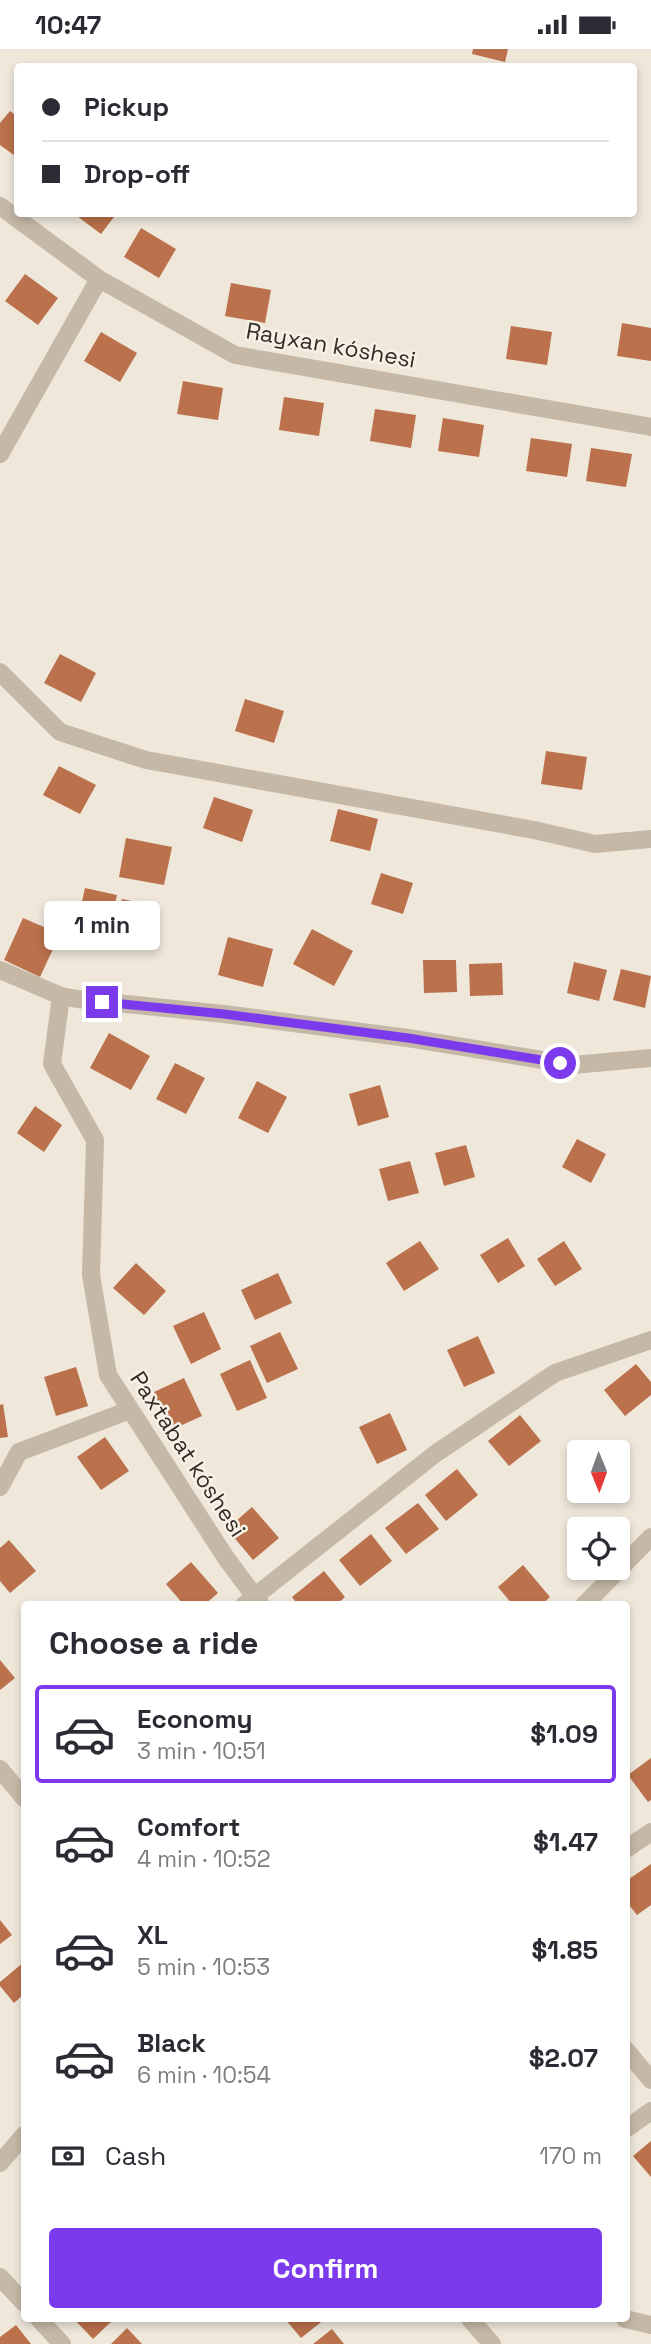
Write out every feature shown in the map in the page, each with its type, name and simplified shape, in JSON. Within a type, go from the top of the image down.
[{"type":"street","name":"Rayxan kóshesi","points":[[15,217],[99,279],[235,355],[651,427]]},
{"type":"street","points":[[0,454],[99,279]]},
{"type":"street","points":[[0,672],[60,732],[146,760],[534,830],[595,844],[651,839]]},
{"type":"street","points":[[0,970],[61,996],[408,1038],[573,1065],[651,1058]]},
{"type":"street","name":"Paxtabat kóshesi","points":[[61,996],[52,1064],[95,1140],[91,1275],[108,1375],[252,1601]]},
{"type":"street","points":[[254,1601],[435,1454],[555,1373],[651,1341]]},
{"type":"street","points":[[0,1487],[19,1453],[130,1410]]},
{"type":"street","points":[[588,1601],[651,1537]]},
{"type":"street","points":[[0,1769],[21,1786]]},
{"type":"street","points":[[630,1846],[651,1832]]},
{"type":"street","points":[[630,2055],[651,2080]]},
{"type":"street","points":[[630,2126],[651,2111]]},
{"type":"street","points":[[0,2162],[21,2138]]},
{"type":"street","points":[[0,2277],[21,2300]]},
{"type":"street","points":[[630,2320],[651,2325]]},
{"type":"street","points":[[41,2322],[62,2344]]},
{"type":"street","points":[[473,2322],[492,2344]]},
{"type":"building","points":[[473,49],[508,49],[505,62],[472,54]]},
{"type":"building","points":[[10,111],[14,114],[14,155],[0,145],[0,123]]},
{"type":"building","points":[[78,217],[114,217],[101,234]]},
{"type":"building","points":[[141,228],[176,249],[159,278],[124,257]]},
{"type":"building","points":[[25,274],[58,298],[38,325],[5,301]]},
{"type":"building","points":[[231,283],[271,290],[265,323],[225,316]]},
{"type":"building","points":[[622,323],[651,328],[651,361],[617,356]]},
{"type":"building","points":[[511,326],[552,332],[547,365],[506,359]]},
{"type":"building","points":[[101,332],[137,353],[120,382],[84,361]]},
{"type":"building","points":[[183,381],[223,388],[218,420],[177,414]]},
{"type":"building","points":[[284,397],[324,403],[319,436],[279,430]]},
{"type":"building","points":[[375,409],[416,415],[411,448],[370,441]]},
{"type":"building","points":[[443,418],[484,425],[479,457],[438,451]]},
{"type":"building","points":[[531,438],[572,444],[567,477],[526,471]]},
{"type":"building","points":[[591,448],[632,454],[626,487],[586,481]]},
{"type":"building","points":[[60,654],[96,673],[81,702],[44,683]]},
{"type":"building","points":[[245,699],[284,711],[274,743],[235,731]]},
{"type":"building","points":[[546,751],[587,757],[582,790],[541,784]]},
{"type":"building","points":[[59,766],[96,785],[80,814],[43,795]]},
{"type":"building","points":[[214,797],[253,810],[242,842],[203,828]]},
{"type":"building","points":[[338,809],[378,819],[370,851],[330,841]]},
{"type":"building","points":[[126,838],[172,847],[164,885],[119,877]]},
{"type":"building","points":[[381,873],[413,883],[403,914],[371,904]]},
{"type":"building","points":[[85,888],[117,895],[110,926],[78,919]]},
{"type":"building","points":[[122,899],[155,906],[148,937],[115,930]]},
{"type":"building","points":[[23,918],[60,934],[40,977],[4,960]]},
{"type":"building","points":[[312,929],[353,951],[334,986],[293,964]]},
{"type":"building","points":[[228,937],[273,949],[263,987],[218,975]]},
{"type":"building","points":[[423,960],[456,960],[457,992],[424,993]]},
{"type":"building","points":[[574,962],[607,970],[599,1001],[567,993]]},
{"type":"building","points":[[502,963],[503,995],[470,996],[469,964]]},
{"type":"building","points":[[621,969],[651,976],[645,1008],[613,1000]]},
{"type":"building","points":[[109,1033],[150,1056],[131,1090],[90,1068]]},
{"type":"building","points":[[175,1063],[205,1078],[186,1114],[156,1099]]},
{"type":"building","points":[[257,1081],[287,1097],[268,1133],[238,1118]]},
{"type":"building","points":[[380,1085],[389,1117],[358,1126],[349,1094]]},
{"type":"building","points":[[35,1106],[62,1125],[44,1152],[17,1133]]},
{"type":"building","points":[[577,1139],[606,1154],[591,1183],[562,1167]]},
{"type":"building","points":[[466,1145],[475,1177],[444,1186],[435,1153]]},
{"type":"building","points":[[410,1161],[419,1193],[388,1201],[379,1169]]},
{"type":"building","points":[[508,1238],[525,1266],[498,1283],[480,1255]]},
{"type":"building","points":[[420,1241],[439,1269],[404,1291],[386,1263]]},
{"type":"building","points":[[564,1241],[582,1269],[555,1286],[537,1259]]},
{"type":"building","points":[[136,1263],[166,1291],[144,1315],[113,1288]]},
{"type":"building","points":[[278,1273],[292,1303],[255,1320],[241,1290]]},
{"type":"building","points":[[204,1312],[221,1349],[191,1364],[173,1326]]},
{"type":"building","points":[[280,1332],[298,1369],[267,1383],[250,1346]]},
{"type":"building","points":[[478,1336],[495,1373],[464,1387],[447,1350]]},
{"type":"building","points":[[250,1360],[267,1398],[237,1411],[220,1374]]},
{"type":"building","points":[[636,1364],[651,1382],[651,1395],[625,1416],[604,1390]]},
{"type":"building","points":[[76,1367],[88,1406],[56,1416],[44,1377]]},
{"type":"building","points":[[184,1378],[202,1416],[171,1430],[154,1392]]},
{"type":"building","points":[[3,1404],[8,1437],[0,1438],[0,1405]]},
{"type":"building","points":[[390,1413],[407,1450],[377,1464],[359,1427]]},
{"type":"building","points":[[520,1415],[541,1441],[509,1466],[488,1441]]},
{"type":"building","points":[[105,1437],[129,1471],[101,1490],[77,1457]]},
{"type":"building","points":[[457,1469],[478,1495],[446,1521],[425,1495]]},
{"type":"building","points":[[418,1503],[439,1529],[406,1554],[385,1528]]},
{"type":"building","points":[[252,1507],[279,1538],[253,1560],[227,1529]]},
{"type":"building","points":[[371,1534],[392,1561],[360,1586],[339,1560]]},
{"type":"building","points":[[9,1540],[36,1571],[10,1593],[0,1581],[0,1548]]},
{"type":"building","points":[[191,1562],[218,1593],[209,1601],[181,1601],[166,1584]]},
{"type":"building","points":[[523,1565],[550,1597],[546,1601],[510,1601],[498,1587]]},
{"type":"building","points":[[324,1571],[345,1597],[340,1601],[295,1601],[292,1597]]},
{"type":"building","points":[[0,1660],[15,1678],[0,1690]]},
{"type":"building","points":[[651,1758],[651,1800],[648,1802],[630,1778],[630,1774]]},
{"type":"building","points":[[651,1864],[651,1905],[637,1915],[630,1906],[630,1878]]},
{"type":"building","points":[[0,1920],[12,1935],[0,1944]]},
{"type":"building","points":[[21,1964],[21,1997],[14,2003],[0,1986],[0,1982]]},
{"type":"building","points":[[651,2141],[651,2177],[633,2156]]},
{"type":"building","points":[[77,2322],[111,2322],[93,2339]]},
{"type":"building","points":[[288,2322],[321,2322],[301,2338]]},
{"type":"building","points":[[16,2325],[31,2344],[0,2344],[0,2337]]},
{"type":"building","points":[[127,2328],[142,2344],[111,2344]]},
{"type":"building","points":[[332,2329],[344,2344],[313,2344]]},
{"type":"route","points":[[102,1002],[224,1014],[408,1038],[560,1063]]}]
